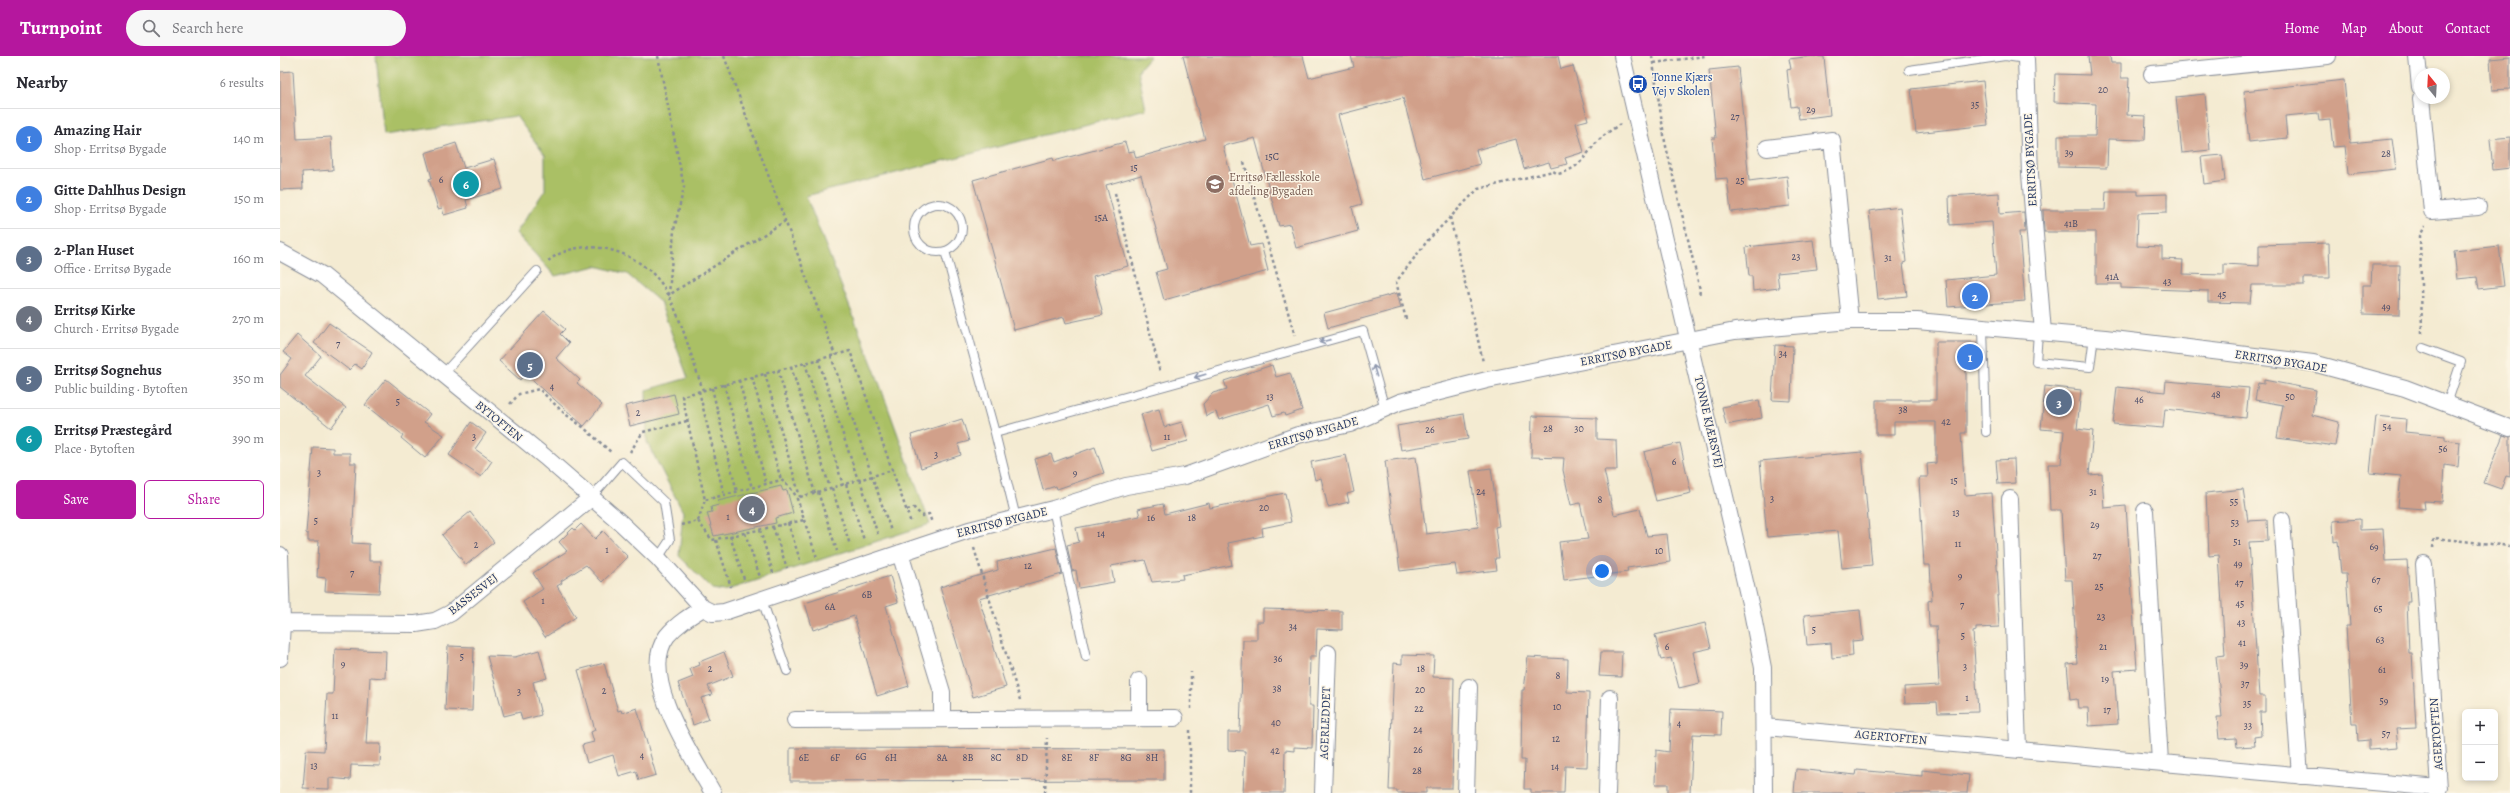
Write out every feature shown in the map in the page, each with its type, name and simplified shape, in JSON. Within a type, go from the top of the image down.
[{"type":"street","name":"TONNE KJÆRSVEJ","points":[[1622,56],[1690,340],[1752,612],[1763,668],[1765,727],[1764,793]]},
{"type":"street","points":[[2152,74],[2295,58],[2328,56]]},
{"type":"street","points":[[2417,56],[2418,68]]},
{"type":"street","name":"ERRITSØ BYGADE","points":[[2026,59],[2030,174],[2040,332]]},
{"type":"street","points":[[2422,104],[2432,211],[2478,207]]},
{"type":"street","points":[[1767,148],[1832,140],[1850,321]]},
{"type":"street","name":"BYTOFTEN","points":[[280,252],[322,275],[442,376],[545,457],[658,558],[703,608]]},
{"type":"street","name":"ERRITSØ BYGADE","points":[[703,608],[713,613],[724,612],[938,539],[1053,509],[1126,486],[1185,476],[1298,435],[1350,424],[1400,402],[1487,380],[1735,331],[1850,321],[1917,321],[2094,336],[2313,363],[2405,388],[2510,428]]},
{"type":"street","name":"BASSESVEJ","points":[[282,623],[416,624],[435,621],[451,613],[591,498]]},
{"type":"street","points":[[2010,499],[2018,749]]},
{"type":"street","points":[[2145,511],[2160,762]]},
{"type":"street","points":[[2282,520],[2300,776]]},
{"type":"street","points":[[900,552],[942,692],[942,719]]},
{"type":"street","points":[[280,555],[282,623],[280,658]]},
{"type":"street","name":"AGERTOFTEN","points":[[1765,727],[2440,788],[2424,564]]},
{"type":"street","points":[[703,608],[683,620],[667,637],[661,650],[660,674],[665,705],[713,793]]},
{"type":"street","name":"AGERLEDDET","points":[[1323,793],[1328,653]]},
{"type":"street","points":[[1139,681],[1139,718]]},
{"type":"street","points":[[1466,793],[1469,687]]},
{"type":"street","points":[[1607,793],[1610,698]]},
{"type":"street","points":[[795,720],[1175,718]]},
{"type":"lane","points":[[1909,70],[2005,56],[2026,59]]},
{"type":"lane","points":[[938,204],[951,207],[958,215],[962,225],[961,236],[955,245],[945,251],[932,251],[920,244],[914,232],[916,218],[925,208],[938,204]]},
{"type":"lane","points":[[945,251],[995,433],[1016,518]]},
{"type":"lane","points":[[442,376],[537,271]]},
{"type":"lane","points":[[1983,327],[1986,432]]},
{"type":"lane","points":[[995,433],[1363,331],[1386,409]]},
{"type":"lane","points":[[2040,332],[2036,362],[2090,367],[2094,336]]},
{"type":"lane","points":[[2423,348],[2462,362],[2447,404]]},
{"type":"lane","points":[[591,498],[622,462],[664,502],[670,540],[658,558]]},
{"type":"lane","points":[[1053,509],[1086,657]]},
{"type":"lane","points":[[762,600],[787,671]]},
{"type":"path","points":[[658,56],[673,126],[675,151],[684,187],[674,230],[669,295]]},
{"type":"path","points":[[724,56],[833,355],[891,531]]},
{"type":"path","points":[[1652,56],[1665,142],[1700,290],[1697,304]]},
{"type":"path","points":[[1654,63],[1705,56]]},
{"type":"path","points":[[1406,319],[1396,282],[1428,240],[1478,189],[1553,171],[1558,174],[1567,172],[1582,163],[1600,139],[1610,131],[1622,123],[1637,118]]},
{"type":"path","points":[[1244,162],[1299,348]]},
{"type":"path","points":[[1115,193],[1133,257],[1144,314],[1164,386]]},
{"type":"path","points":[[2423,348],[2420,236],[2432,211]]},
{"type":"path","points":[[1450,216],[1487,380]]},
{"type":"path","points":[[669,295],[785,221]]},
{"type":"path","points":[[537,271],[559,253],[596,246],[624,254],[648,269],[669,295],[703,390]]},
{"type":"path","points":[[698,521],[705,500],[682,396],[850,351],[911,523]]},
{"type":"path","points":[[818,359],[878,535]]},
{"type":"path","points":[[805,363],[864,540]]},
{"type":"path","points":[[791,366],[850,545]]},
{"type":"path","points":[[778,370],[815,493]]},
{"type":"path","points":[[765,374],[804,520],[816,558]]},
{"type":"path","points":[[752,377],[781,480]]},
{"type":"path","points":[[739,380],[766,484]]},
{"type":"path","points":[[724,384],[752,488]]},
{"type":"path","points":[[712,388],[737,492]]},
{"type":"path","points":[[519,394],[539,389],[565,414],[583,427],[622,462],[644,432],[687,421]]},
{"type":"path","points":[[699,391],[724,495]]},
{"type":"path","points":[[799,498],[893,470]]},
{"type":"path","points":[[705,500],[781,480],[790,485],[799,498]]},
{"type":"path","points":[[818,492],[837,551]]},
{"type":"path","points":[[907,510],[914,508],[922,516],[930,514],[938,539]]},
{"type":"path","points":[[698,521],[712,540],[716,540],[804,520]]},
{"type":"path","points":[[681,525],[698,521]]},
{"type":"path","points":[[788,523],[801,563]]},
{"type":"path","points":[[773,527],[787,568]]},
{"type":"path","points":[[760,530],[773,573]]},
{"type":"path","points":[[969,530],[1020,697],[1021,718]]},
{"type":"path","points":[[745,533],[760,577]]},
{"type":"path","points":[[730,536],[745,582]]},
{"type":"path","points":[[2424,564],[2432,559],[2434,538],[2510,546]]},
{"type":"path","points":[[716,540],[731,587]]},
{"type":"path","points":[[1191,672],[1191,712]]},
{"type":"path","points":[[1045,793],[1048,718]]},
{"type":"path","points":[[1190,728],[1190,793]]},
{"type":"green space","points":[[376,56],[1150,56],[1138,71],[1146,109],[806,196],[876,374],[930,524],[724,591],[712,589],[679,556],[683,512],[647,442],[646,390],[688,378],[660,302],[627,274],[596,266],[555,276],[516,233],[545,190],[545,155],[516,116],[384,135]]},
{"type":"building","name":"Erritsø Fællesskole afdeling Bygaden","points":[[1183,56],[1303,56],[1309,78],[1354,67],[1351,56],[1558,56],[1561,69],[1573,66],[1588,120],[1576,123],[1584,152],[1565,158],[1567,164],[1551,168],[1549,162],[1524,169],[1516,139],[1476,150],[1480,164],[1425,179],[1403,98],[1338,115],[1362,204],[1352,207],[1358,231],[1296,248],[1290,224],[1279,226],[1255,138],[1223,146],[1250,246],[1261,244],[1268,271],[1164,300],[1156,272],[1167,269],[1141,175],[1106,185],[1128,266],[1093,276],[1103,315],[1066,323],[1064,317],[1014,330],[973,180],[1053,158],[1054,161],[1125,142],[1128,152],[1134,151],[1136,158],[1205,139]]},
{"type":"building","points":[[1812,56],[1824,57],[1830,115],[1799,119],[1797,106],[1791,107],[1787,70],[1791,69],[1789,59]]},
{"type":"building","points":[[2088,56],[2110,56],[2111,63],[2121,63],[2121,78],[2129,78],[2127,115],[2146,116],[2145,140],[2108,139],[2107,168],[2058,167],[2058,136],[2095,136],[2096,104],[2054,102],[2055,74],[2090,75]]},
{"type":"building","points":[[2510,57],[2510,89],[2492,90],[2490,59]]},
{"type":"building","points":[[1738,67],[1749,181],[1787,176],[1790,206],[1731,212],[1727,178],[1716,179],[1712,138],[1716,138],[1709,70]]},
{"type":"building","points":[[293,71],[297,139],[331,137],[333,170],[302,172],[303,189],[280,190],[280,72]]},
{"type":"building","points":[[2344,80],[2350,143],[2392,139],[2396,169],[2348,174],[2345,146],[2333,147],[2330,120],[2319,121],[2318,113],[2285,116],[2287,138],[2249,142],[2244,91]]},
{"type":"building","points":[[1983,81],[1988,125],[1916,133],[1911,89]]},
{"type":"building","points":[[2205,94],[2210,150],[2182,153],[2176,97]]},
{"type":"building","points":[[2510,137],[2510,168],[2493,170],[2490,139]]},
{"type":"building","points":[[456,143],[464,168],[494,159],[503,189],[466,200],[468,208],[444,215],[442,208],[438,209],[429,179],[432,178],[425,153]]},
{"type":"building","points":[[2222,155],[2225,181],[2204,184],[2201,157]]},
{"type":"building","points":[[2106,191],[2138,191],[2138,195],[2167,194],[2167,212],[2138,213],[2137,246],[2162,247],[2162,259],[2183,260],[2182,274],[2224,275],[2224,264],[2259,266],[2259,245],[2329,243],[2330,278],[2304,278],[2304,285],[2252,285],[2250,303],[2208,302],[2208,291],[2121,288],[2121,284],[2096,284],[2096,232],[2044,232],[2043,210],[2105,210]]},
{"type":"building","points":[[1999,193],[2000,214],[2024,212],[2025,232],[2019,232],[2025,301],[1948,307],[1946,280],[1996,275],[1992,222],[1950,225],[1949,196]]},
{"type":"building","points":[[1900,207],[1906,262],[1903,263],[1907,296],[1878,299],[1869,211]]},
{"type":"building","points":[[1813,240],[1817,269],[1777,273],[1779,288],[1753,291],[1752,276],[1749,276],[1746,247]]},
{"type":"building","points":[[2499,246],[2504,286],[2479,289],[2477,277],[2457,279],[2454,251]]},
{"type":"building","points":[[2372,265],[2400,265],[2399,315],[2363,314],[2363,285],[2371,285]]},
{"type":"building","points":[[1397,293],[1401,308],[1328,328],[1324,313]]},
{"type":"building","points":[[544,311],[565,329],[560,334],[569,343],[556,358],[580,380],[577,383],[602,405],[584,426],[525,373],[520,380],[499,361]]},
{"type":"building","points":[[329,323],[372,352],[362,369],[355,364],[349,370],[314,343]]},
{"type":"building","points":[[297,335],[321,356],[305,376],[346,408],[331,428],[280,387],[280,375],[292,359],[283,352]]},
{"type":"building","points":[[1936,342],[1977,342],[1977,370],[1966,370],[1966,433],[1961,433],[1965,495],[1992,493],[1999,596],[1997,596],[1999,627],[1976,628],[1976,631],[1973,632],[1978,712],[1938,713],[1937,702],[1905,703],[1904,687],[1939,685],[1936,626],[1929,626],[1928,601],[1932,600],[1930,565],[1924,565],[1919,481],[1920,477],[1928,477],[1927,464],[1936,463],[1936,422],[1894,422],[1894,435],[1876,435],[1876,400],[1936,400]]},
{"type":"building","points":[[1775,345],[1793,346],[1791,401],[1772,400]]},
{"type":"building","points":[[1272,365],[1276,377],[1290,373],[1302,410],[1285,416],[1284,413],[1273,416],[1269,404],[1219,420],[1216,412],[1206,416],[1203,404],[1213,393],[1227,389],[1224,381]]},
{"type":"building","points":[[386,379],[430,414],[424,422],[444,435],[425,458],[401,438],[403,435],[365,405]]},
{"type":"building","points":[[2264,380],[2316,390],[2312,415],[2339,422],[2335,446],[2277,438],[2283,405],[2255,400],[2258,383],[2264,384]]},
{"type":"building","points":[[2166,381],[2249,388],[2246,418],[2165,409],[2163,428],[2113,424],[2117,387],[2165,392]]},
{"type":"building","points":[[2045,386],[2081,390],[2077,429],[2093,431],[2089,475],[2102,474],[2104,508],[2126,506],[2137,669],[2114,671],[2118,724],[2089,726],[2088,708],[2078,708],[2077,699],[2070,700],[2067,664],[2077,663],[2072,580],[2065,580],[2061,510],[2050,510],[2048,464],[2061,464],[2064,431],[2041,429]]},
{"type":"building","points":[[674,394],[679,414],[630,426],[625,406]]},
{"type":"building","points":[[1759,400],[1762,418],[1726,425],[1722,407]]},
{"type":"building","points":[[1159,409],[1164,427],[1182,422],[1188,441],[1152,451],[1141,414]]},
{"type":"building","points":[[1464,414],[1468,439],[1401,450],[1397,426]]},
{"type":"building","points":[[1532,416],[1597,418],[1597,439],[1616,440],[1617,470],[1604,470],[1614,515],[1640,509],[1647,536],[1667,534],[1670,562],[1627,568],[1628,572],[1564,580],[1559,542],[1588,539],[1580,503],[1571,505],[1563,470],[1564,458],[1531,457]]},
{"type":"building","points":[[2376,416],[2406,419],[2405,432],[2445,436],[2445,440],[2460,442],[2458,467],[2444,465],[2442,502],[2424,501],[2425,509],[2398,507],[2401,476],[2370,473]]},
{"type":"building","points":[[962,419],[969,441],[958,444],[961,455],[921,468],[911,435]]},
{"type":"building","points":[[471,422],[486,433],[475,449],[492,461],[481,477],[449,455]]},
{"type":"building","points":[[2503,435],[2510,437],[2510,477],[2506,476],[2501,489],[2484,483]]},
{"type":"building","points":[[1680,443],[1691,493],[1656,501],[1644,452]]},
{"type":"building","points":[[313,447],[333,448],[333,453],[350,453],[350,463],[356,463],[352,543],[369,544],[369,561],[381,561],[379,593],[325,591],[326,578],[317,577],[319,541],[308,541],[308,534],[306,533]]},
{"type":"building","points":[[1095,447],[1104,473],[1057,489],[1056,486],[1043,490],[1035,459],[1051,454],[1054,462]]},
{"type":"building","points":[[1862,452],[1872,565],[1842,568],[1838,531],[1767,537],[1760,461]]},
{"type":"building","points":[[1346,455],[1354,492],[1347,494],[1349,502],[1328,507],[1321,478],[1315,480],[1311,462]]},
{"type":"building","points":[[1416,457],[1426,534],[1478,527],[1470,471],[1491,468],[1499,526],[1495,527],[1499,558],[1495,558],[1497,570],[1457,575],[1455,564],[1400,571],[1385,461]]},
{"type":"building","points":[[2014,459],[2015,483],[1998,484],[1996,460]]},
{"type":"building","points":[[781,486],[783,491],[787,490],[793,513],[775,518],[776,523],[714,536],[707,513],[712,512],[711,507],[719,505],[718,501]]},
{"type":"building","points":[[2243,489],[2248,521],[2267,520],[2268,541],[2249,542],[2259,696],[2265,696],[2265,712],[2260,712],[2261,736],[2254,737],[2255,746],[2237,747],[2236,738],[2219,739],[2217,717],[2222,717],[2216,656],[2225,655],[2219,555],[2209,556],[2206,493]]},
{"type":"building","points":[[1285,493],[1291,522],[1262,528],[1263,536],[1228,543],[1232,565],[1182,575],[1183,579],[1152,582],[1145,560],[1111,566],[1114,582],[1079,588],[1076,570],[1072,571],[1067,545],[1079,542],[1076,528],[1140,516],[1138,509],[1163,504],[1165,514],[1209,503],[1210,508]]},
{"type":"building","points":[[470,512],[494,542],[466,565],[442,535]]},
{"type":"building","points":[[2360,519],[2360,530],[2383,529],[2385,561],[2407,560],[2410,602],[2407,602],[2409,653],[2412,653],[2416,728],[2396,729],[2398,748],[2369,750],[2369,740],[2358,741],[2357,724],[2352,724],[2346,626],[2350,626],[2346,574],[2341,574],[2338,541],[2334,542],[2333,521]]},
{"type":"building","points":[[581,524],[595,539],[603,531],[628,557],[602,582],[586,565],[561,581],[562,583],[557,586],[576,617],[545,637],[523,602],[543,589],[533,573],[567,551],[559,542],[573,528],[575,530]]},
{"type":"building","points":[[1056,548],[1062,574],[979,598],[1006,687],[973,697],[940,587],[998,570],[997,562]]},
{"type":"building","points":[[890,576],[898,602],[886,606],[909,686],[877,696],[854,616],[813,630],[805,603]]},
{"type":"building","points":[[1263,609],[1342,611],[1342,630],[1317,629],[1316,656],[1310,656],[1309,706],[1313,706],[1312,748],[1294,747],[1294,751],[1285,750],[1284,793],[1243,793],[1245,751],[1228,750],[1228,732],[1240,732],[1243,640],[1257,640],[1257,622],[1263,622]]},
{"type":"building","points":[[1860,610],[1863,640],[1852,641],[1853,656],[1832,658],[1831,643],[1807,645],[1804,615]]},
{"type":"building","points":[[1705,623],[1711,648],[1693,652],[1700,683],[1679,688],[1671,658],[1661,660],[1655,635]]},
{"type":"building","points":[[448,646],[474,647],[472,711],[445,710]]},
{"type":"building","points":[[335,649],[386,651],[385,678],[370,677],[366,744],[381,744],[380,766],[351,765],[350,780],[329,778],[329,789],[303,788],[306,750],[324,751],[327,694],[333,694]]},
{"type":"building","points":[[539,650],[547,678],[533,682],[541,715],[522,720],[520,712],[504,716],[487,656],[515,657]]},
{"type":"building","points":[[724,652],[733,676],[708,686],[712,695],[701,698],[709,719],[693,725],[678,683],[693,677],[690,669],[700,665],[699,662]]},
{"type":"building","points":[[1601,652],[1622,652],[1621,677],[1599,676]]},
{"type":"building","points":[[1402,655],[1434,656],[1433,677],[1454,678],[1452,788],[1426,788],[1426,793],[1397,793],[1397,790],[1389,790],[1394,663],[1402,664]]},
{"type":"building","points":[[1528,657],[1568,659],[1567,692],[1589,693],[1587,767],[1565,766],[1564,793],[1531,793],[1531,789],[1524,789],[1525,760],[1521,760],[1522,690],[1524,690]]},
{"type":"building","points":[[604,663],[618,711],[621,710],[622,713],[637,708],[656,775],[639,780],[636,771],[619,776],[613,755],[587,763],[582,745],[594,742],[591,732],[595,730],[578,670]]},
{"type":"building","points":[[1671,709],[1722,711],[1721,735],[1693,734],[1690,793],[1668,793],[1668,784],[1655,784],[1656,750],[1669,752]]},
{"type":"building","points":[[790,748],[1164,749],[1164,780],[790,781]]},
{"type":"building","points":[[1796,769],[1856,775],[1857,770],[1922,776],[1922,770],[1969,775],[1967,793],[1794,793]]},
{"type":"place","name":"Tonne Kjærs Vej v Skolen","points":[[1638,84]]},
{"type":"place","name":"Erritsø Præstegård","points":[[466,184]]},
{"type":"place","name":"Erritsø Fællesskole afdeling Bygaden","points":[[1215,184]]},
{"type":"place","name":"Gitte Dahlhus Design","points":[[1975,296]]},
{"type":"place","name":"Amazing Hair","points":[[1970,357]]},
{"type":"place","name":"Erritsø Sognehus","points":[[530,365]]},
{"type":"place","name":"2-Plan Huset","points":[[2059,402]]},
{"type":"place","name":"Erritsø Kirke","points":[[752,509]]}]
